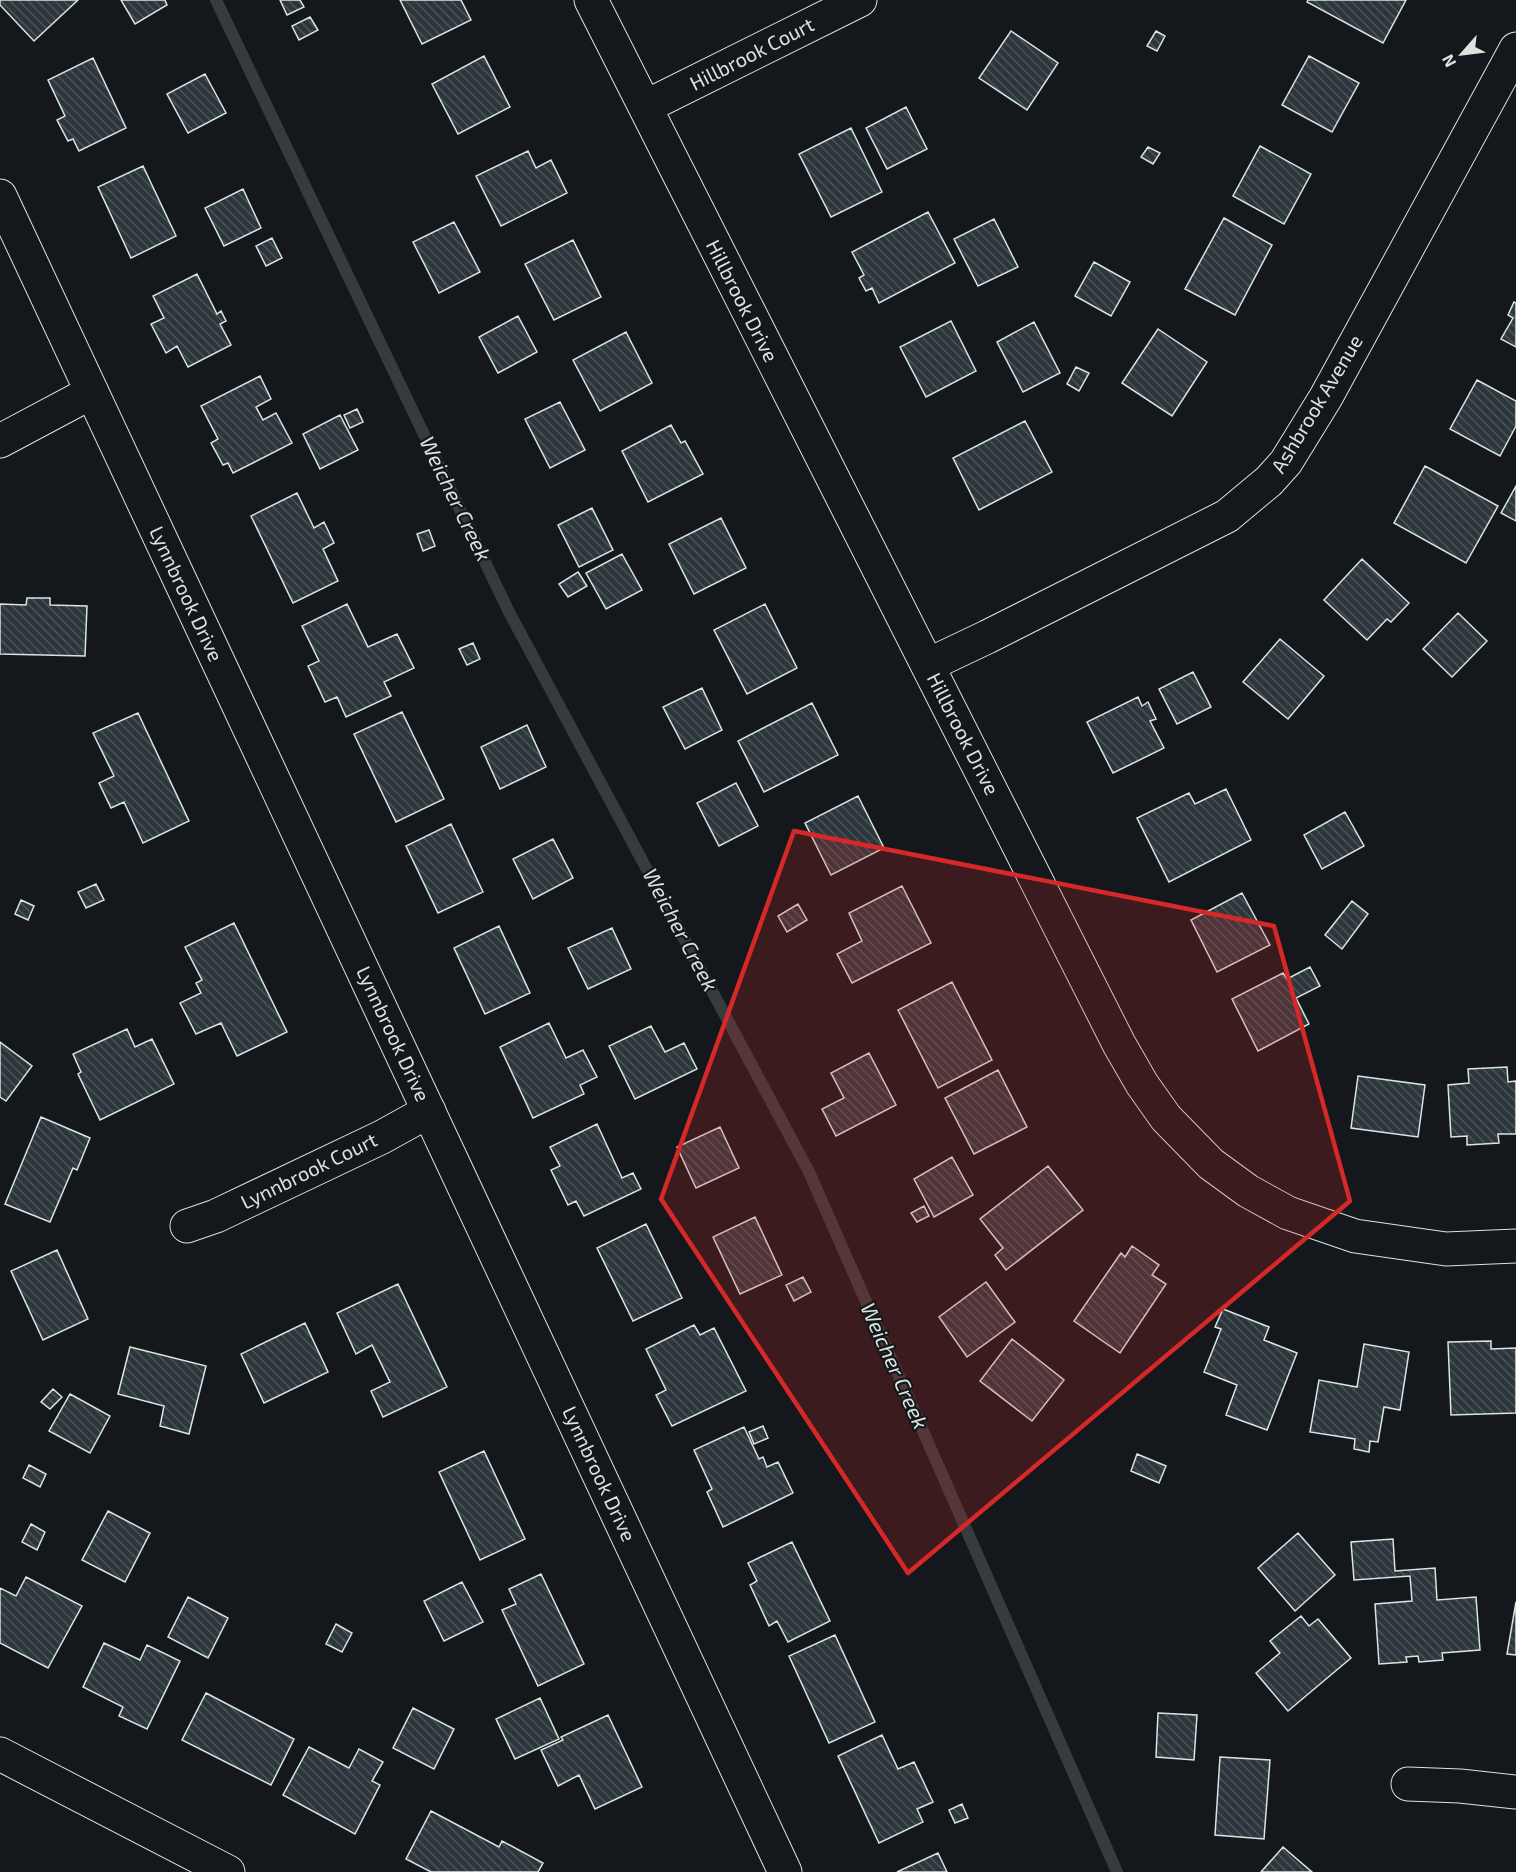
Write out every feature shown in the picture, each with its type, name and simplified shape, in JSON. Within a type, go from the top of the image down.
[{"type":"street","name":"Hillbrook Drive","points":[[591,0],[1125,1054],[1142,1084],[1166,1118],[1211,1164],[1248,1191],[1288,1213],[1355,1236],[1446,1249],[1516,1246]]},
{"type":"street","name":"Hillbrook Court","points":[[645,107],[860,0]]},
{"type":"street","name":"Ashbrook Avenue","points":[[928,664],[987,637],[1227,516],[1269,481],[1286,462],[1326,397],[1516,49]]},
{"type":"street","name":"Lynnbrook Drive","points":[[0,196],[785,1872]]},
{"type":"street","points":[[0,441],[92,392]]},
{"type":"street","name":"Lynnbrook Court","points":[[187,1226],[216,1216],[351,1152],[429,1111]]},
{"type":"street","points":[[0,1754],[228,1872]]},
{"type":"street","points":[[1408,1784],[1461,1786],[1516,1792]]},
{"type":"highlighted area","points":[[794,831],[1274,926],[1350,1201],[908,1573],[661,1199]]},
{"type":"building","points":[[0,0],[78,0],[34,41],[0,5]]},
{"type":"building","points":[[121,0],[165,0],[167,5],[135,24]]},
{"type":"building","points":[[280,0],[300,0],[304,7],[287,15]]},
{"type":"building","points":[[400,0],[461,0],[471,20],[422,44]]},
{"type":"building","points":[[1308,0],[1406,0],[1383,43],[1307,2]]},
{"type":"building","points":[[310,17],[318,30],[299,40],[292,26]]},
{"type":"building","points":[[1011,31],[1058,63],[1027,110],[979,78]]},
{"type":"building","points":[[1156,31],[1165,36],[1157,51],[1147,46]]},
{"type":"building","points":[[484,56],[510,107],[458,134],[432,84]]},
{"type":"building","points":[[1309,56],[1359,83],[1332,132],[1282,105]]},
{"type":"building","points":[[93,58],[126,128],[79,151],[73,139],[68,141],[57,120],[65,116],[48,80]]},
{"type":"building","points":[[205,74],[226,113],[188,133],[167,94]]},
{"type":"building","points":[[906,107],[927,149],[887,169],[866,128]]},
{"type":"building","points":[[851,128],[882,192],[831,217],[799,154]]},
{"type":"building","points":[[1260,146],[1311,174],[1284,224],[1233,196]]},
{"type":"building","points":[[1148,147],[1160,153],[1153,164],[1141,157]]},
{"type":"building","points":[[528,151],[536,168],[551,160],[567,193],[501,226],[476,176]]},
{"type":"building","points":[[143,166],[176,236],[131,258],[98,187]]},
{"type":"building","points":[[243,189],[261,228],[224,246],[205,208]]},
{"type":"building","points":[[928,212],[955,263],[879,303],[872,288],[866,291],[859,278],[864,275],[852,252]]},
{"type":"building","points":[[1224,218],[1272,245],[1235,315],[1185,289]]},
{"type":"building","points":[[994,219],[1018,267],[978,286],[954,239]]},
{"type":"building","points":[[454,222],[480,272],[439,293],[413,242]]},
{"type":"building","points":[[272,238],[282,258],[266,266],[256,246]]},
{"type":"building","points":[[573,240],[601,297],[554,320],[525,264]]},
{"type":"building","points":[[1094,262],[1130,282],[1111,316],[1075,296]]},
{"type":"building","points":[[197,274],[217,314],[221,311],[226,321],[220,324],[231,345],[188,367],[177,346],[166,353],[151,324],[164,318],[153,296]]},
{"type":"building","points":[[1514,302],[1516,303],[1516,347],[1501,339],[1513,318],[1508,315]]},
{"type":"building","points":[[518,316],[537,352],[498,373],[479,337]]},
{"type":"building","points":[[951,321],[976,371],[926,397],[900,347]]},
{"type":"building","points":[[1034,322],[1060,373],[1023,392],[997,342]]},
{"type":"building","points":[[1158,329],[1207,362],[1172,416],[1122,383]]},
{"type":"building","points":[[626,332],[652,383],[600,411],[573,360]]},
{"type":"building","points":[[1076,367],[1089,373],[1079,391],[1067,384]]},
{"type":"building","points":[[260,376],[271,399],[256,407],[263,420],[276,413],[292,443],[233,473],[228,463],[223,465],[211,443],[218,439],[201,406]]},
{"type":"building","points":[[1477,380],[1516,401],[1516,426],[1500,456],[1450,429]]},
{"type":"building","points":[[560,402],[585,450],[550,468],[525,419]]},
{"type":"building","points":[[357,409],[363,422],[350,428],[344,415]]},
{"type":"building","points":[[340,415],[358,450],[320,469],[303,434]]},
{"type":"building","points":[[1025,421],[1052,472],[979,510],[953,458]]},
{"type":"building","points":[[671,425],[681,443],[685,441],[703,474],[648,502],[622,451]]},
{"type":"building","points":[[1425,466],[1498,506],[1466,563],[1394,523]]},
{"type":"building","points":[[1516,486],[1516,521],[1501,513]]},
{"type":"building","points":[[297,493],[314,528],[324,522],[334,543],[323,549],[338,581],[293,603],[251,516]]},
{"type":"building","points":[[592,508],[613,550],[579,567],[558,525]]},
{"type":"building","points":[[721,518],[746,568],[694,594],[669,544]]},
{"type":"building","points":[[429,530],[435,546],[423,551],[417,534]]},
{"type":"building","points":[[622,554],[642,590],[606,609],[586,573]]},
{"type":"building","points":[[1362,559],[1409,603],[1391,622],[1387,619],[1367,640],[1324,600]]},
{"type":"building","points":[[578,572],[587,586],[568,597],[559,584]]},
{"type":"building","points":[[27,598],[50,598],[50,605],[87,606],[85,656],[0,654],[0,604],[26,605]]},
{"type":"building","points":[[347,604],[368,647],[397,634],[414,668],[384,682],[391,696],[346,717],[337,697],[325,702],[308,666],[319,661],[302,626]]},
{"type":"building","points":[[765,604],[797,668],[747,694],[714,630]]},
{"type":"building","points":[[1458,613],[1487,641],[1452,677],[1423,649]]},
{"type":"building","points":[[1280,639],[1324,676],[1288,719],[1243,682]]},
{"type":"building","points":[[473,643],[480,659],[467,665],[459,649]]},
{"type":"building","points":[[1193,672],[1211,707],[1177,724],[1159,689]]},
{"type":"building","points":[[702,688],[722,730],[685,749],[663,707]]},
{"type":"building","points":[[1138,697],[1142,706],[1148,702],[1156,719],[1150,721],[1164,748],[1113,773],[1087,722]]},
{"type":"building","points":[[812,703],[838,755],[764,792],[738,741]]},
{"type":"building","points":[[402,712],[444,799],[396,822],[354,734]]},
{"type":"building","points":[[138,713],[189,821],[143,843],[124,802],[111,808],[99,783],[114,776],[93,733]]},
{"type":"building","points":[[527,725],[546,767],[500,789],[481,747]]},
{"type":"building","points":[[736,783],[758,826],[719,846],[697,803]]},
{"type":"building","points":[[1226,789],[1251,840],[1169,882],[1137,818],[1189,793],[1195,804]]},
{"type":"building","points":[[858,796],[884,848],[831,875],[805,823]]},
{"type":"building","points":[[1345,812],[1364,846],[1322,869],[1304,835]]},
{"type":"building","points":[[451,824],[483,892],[438,913],[406,846]]},
{"type":"building","points":[[553,839],[573,878],[533,899],[513,859]]},
{"type":"building","points":[[96,884],[104,900],[86,908],[78,892]]},
{"type":"building","points":[[902,886],[931,943],[852,983],[837,954],[862,941],[849,913]]},
{"type":"building","points":[[1242,893],[1270,945],[1217,972],[1191,920]]},
{"type":"building","points":[[21,900],[34,906],[28,920],[15,914]]},
{"type":"building","points":[[1352,901],[1368,914],[1342,949],[1325,935]]},
{"type":"building","points":[[798,904],[807,920],[787,932],[778,916]]},
{"type":"building","points":[[234,923],[287,1032],[237,1056],[221,1023],[196,1034],[180,1003],[201,993],[196,983],[202,980],[185,947]]},
{"type":"building","points":[[499,926],[530,993],[485,1014],[454,948]]},
{"type":"building","points":[[612,928],[631,969],[588,989],[568,948]]},
{"type":"building","points":[[1310,967],[1320,986],[1296,998],[1309,1024],[1258,1051],[1232,999],[1283,973],[1287,979]]},
{"type":"building","points":[[952,982],[992,1060],[938,1088],[898,1010]]},
{"type":"building","points":[[549,1023],[566,1058],[583,1050],[597,1077],[580,1085],[584,1094],[533,1118],[500,1047]]},
{"type":"building","points":[[651,1026],[665,1052],[684,1043],[697,1069],[635,1099],[609,1046]]},
{"type":"building","points":[[127,1029],[135,1047],[152,1039],[174,1084],[100,1120],[78,1074],[81,1072],[73,1054]]},
{"type":"building","points":[[0,1042],[32,1066],[6,1101],[0,1097]]},
{"type":"building","points":[[869,1053],[896,1105],[836,1136],[822,1109],[844,1098],[831,1073]]},
{"type":"building","points":[[1507,1067],[1508,1082],[1516,1081],[1516,1134],[1498,1134],[1499,1143],[1467,1145],[1467,1136],[1451,1137],[1448,1085],[1469,1083],[1468,1069]]},
{"type":"building","points":[[998,1070],[1027,1127],[974,1154],[945,1098]]},
{"type":"building","points":[[1358,1076],[1425,1085],[1418,1137],[1351,1128]]},
{"type":"building","points":[[41,1117],[90,1138],[77,1170],[73,1168],[50,1222],[5,1204]]},
{"type":"building","points":[[597,1124],[622,1178],[633,1173],[641,1189],[584,1216],[576,1201],[568,1205],[551,1170],[560,1166],[550,1147]]},
{"type":"building","points":[[720,1127],[739,1168],[696,1188],[677,1147]]},
{"type":"building","points":[[952,1157],[973,1195],[934,1217],[914,1179]]},
{"type":"building","points":[[1048,1166],[1083,1210],[1006,1270],[995,1255],[1003,1248],[980,1219]]},
{"type":"building","points":[[924,1206],[929,1216],[917,1222],[911,1213]]},
{"type":"building","points":[[755,1217],[782,1275],[740,1294],[713,1237]]},
{"type":"building","points":[[646,1224],[682,1298],[633,1321],[597,1248]]},
{"type":"building","points":[[1132,1246],[1159,1265],[1152,1275],[1166,1284],[1120,1353],[1074,1321],[1121,1253],[1125,1257]]},
{"type":"building","points":[[57,1250],[88,1319],[43,1340],[11,1271]]},
{"type":"building","points":[[803,1277],[811,1292],[794,1301],[786,1285]]},
{"type":"building","points":[[986,1282],[1015,1322],[967,1357],[939,1317]]},
{"type":"building","points":[[398,1284],[447,1387],[383,1417],[371,1391],[390,1382],[372,1345],[356,1354],[337,1313]]},
{"type":"building","points":[[1223,1309],[1269,1327],[1264,1340],[1297,1353],[1267,1430],[1226,1415],[1237,1385],[1204,1372],[1221,1329],[1215,1327]]},
{"type":"building","points":[[305,1323],[328,1372],[264,1403],[241,1354]]},
{"type":"building","points":[[694,1325],[700,1335],[714,1328],[746,1391],[672,1426],[656,1395],[666,1390],[646,1349]]},
{"type":"building","points":[[1012,1339],[1064,1380],[1032,1421],[980,1381]]},
{"type":"building","points":[[1491,1341],[1491,1349],[1516,1348],[1516,1413],[1451,1415],[1448,1342]]},
{"type":"building","points":[[1364,1344],[1409,1352],[1400,1410],[1384,1407],[1378,1442],[1370,1441],[1369,1452],[1354,1449],[1355,1439],[1310,1432],[1319,1380],[1357,1387]]},
{"type":"building","points":[[130,1347],[206,1366],[189,1434],[160,1426],[164,1406],[118,1394]]},
{"type":"building","points":[[53,1389],[62,1397],[50,1409],[41,1402]]},
{"type":"building","points":[[70,1394],[110,1416],[90,1453],[49,1431]]},
{"type":"building","points":[[763,1426],[768,1438],[754,1444],[749,1432]]},
{"type":"building","points":[[744,1427],[759,1459],[763,1457],[767,1467],[778,1462],[793,1493],[723,1527],[707,1492],[712,1489],[694,1450]]},
{"type":"building","points":[[484,1451],[525,1539],[480,1560],[439,1472]]},
{"type":"building","points":[[1137,1454],[1166,1466],[1159,1483],[1131,1471]]},
{"type":"building","points":[[29,1465],[46,1474],[40,1487],[23,1478]]},
{"type":"building","points":[[108,1511],[150,1533],[125,1582],[82,1560]]},
{"type":"building","points":[[31,1524],[45,1532],[37,1550],[22,1542]]},
{"type":"building","points":[[1298,1533],[1335,1575],[1295,1611],[1258,1568]]},
{"type":"building","points":[[1393,1539],[1395,1571],[1435,1568],[1437,1600],[1476,1597],[1480,1650],[1442,1653],[1443,1660],[1419,1662],[1418,1656],[1406,1657],[1407,1662],[1379,1664],[1375,1604],[1412,1601],[1410,1576],[1354,1580],[1351,1542]]},
{"type":"building","points":[[792,1542],[830,1621],[788,1642],[777,1621],[769,1626],[750,1585],[757,1581],[748,1563]]},
{"type":"building","points":[[541,1574],[584,1664],[538,1686],[502,1610],[516,1604],[509,1589]]},
{"type":"building","points":[[26,1577],[82,1606],[48,1668],[0,1643],[0,1588],[16,1596]]},
{"type":"building","points":[[462,1582],[483,1622],[444,1641],[424,1601]]},
{"type":"building","points":[[188,1597],[228,1618],[208,1658],[168,1637]]},
{"type":"building","points":[[1516,1602],[1516,1655],[1507,1654]]},
{"type":"building","points":[[1301,1616],[1309,1626],[1318,1619],[1351,1658],[1288,1711],[1256,1673],[1280,1653],[1270,1641]]},
{"type":"building","points":[[336,1624],[352,1633],[342,1652],[326,1644]]},
{"type":"building","points":[[835,1635],[875,1722],[829,1743],[789,1656]]},
{"type":"building","points":[[104,1643],[140,1660],[147,1645],[180,1661],[147,1729],[119,1716],[123,1707],[83,1687]]},
{"type":"building","points":[[206,1693],[294,1739],[271,1785],[182,1740]]},
{"type":"building","points":[[540,1698],[559,1739],[515,1759],[496,1719]]},
{"type":"building","points":[[413,1708],[454,1729],[434,1769],[393,1748]]},
{"type":"building","points":[[1158,1713],[1197,1715],[1194,1760],[1156,1757]]},
{"type":"building","points":[[608,1715],[642,1787],[595,1809],[579,1775],[558,1786],[541,1750],[563,1740],[561,1737]]},
{"type":"building","points":[[882,1735],[898,1769],[914,1762],[933,1802],[917,1809],[923,1822],[879,1843],[838,1756]]},
{"type":"building","points":[[309,1747],[349,1768],[359,1749],[383,1762],[372,1781],[380,1785],[355,1834],[283,1795]]},
{"type":"building","points":[[1220,1757],[1270,1760],[1264,1839],[1215,1835]]},
{"type":"building","points":[[962,1804],[968,1818],[955,1823],[949,1810]]},
{"type":"building","points":[[431,1811],[499,1847],[502,1841],[543,1863],[538,1872],[431,1872],[406,1859]]},
{"type":"building","points":[[1283,1847],[1312,1872],[1261,1872]]},
{"type":"building","points":[[938,1853],[947,1872],[897,1872]]},
{"type":"waterway","name":"Weicher Creek","points":[[216,0],[508,610],[809,1172],[1117,1872]]}]
